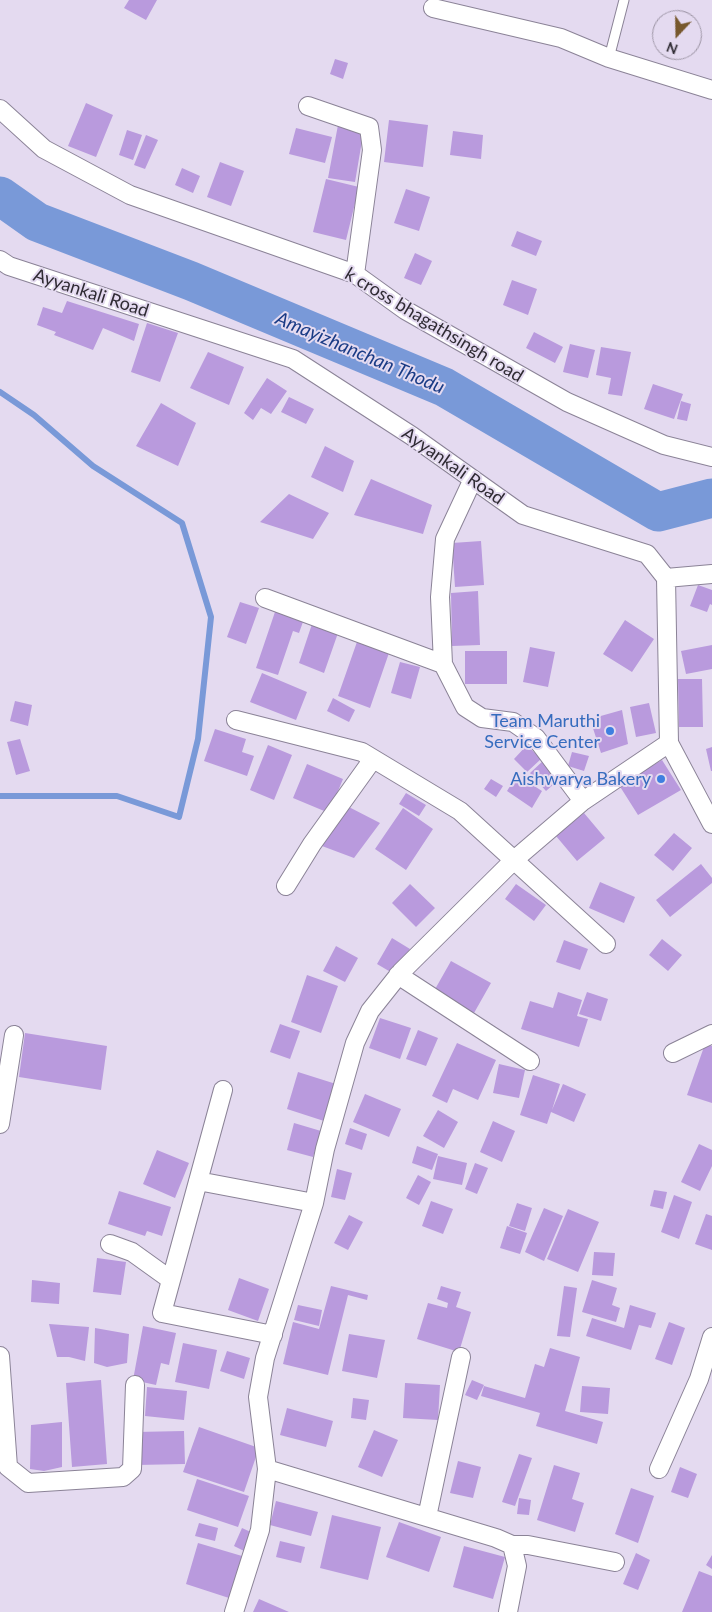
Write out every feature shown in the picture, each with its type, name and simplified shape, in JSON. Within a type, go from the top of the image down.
[{"type":"street","points":[[433,8],[561,38],[609,58],[712,90]]},
{"type":"street","points":[[308,106],[369,127],[372,150],[355,274]]},
{"type":"street","name":"k cross bhagathsingh road","points":[[0,109],[44,149],[130,195],[355,274],[405,310],[567,402],[664,445],[712,457]]},
{"type":"street","name":"Ayyankali Road","points":[[0,260],[8,266],[293,359],[412,436],[523,515],[647,554],[666,578]]},
{"type":"street","points":[[473,480],[445,539],[440,597],[443,664],[465,707],[482,718],[513,722],[536,738],[583,801]]},
{"type":"street","points":[[712,574],[666,578],[670,743],[712,824]]},
{"type":"street","points":[[266,598],[443,664]]},
{"type":"street","points":[[236,720],[362,752],[460,811],[606,944]]},
{"type":"street","points":[[234,1612],[260,1530],[267,1469],[258,1397],[265,1358],[314,1203],[325,1149],[354,1043],[370,1012],[398,975],[514,860],[583,801],[670,743]]},
{"type":"street","points":[[286,886],[312,844],[373,759]]},
{"type":"street","points":[[398,975],[530,1061]]},
{"type":"street","points":[[673,1053],[712,1034]]},
{"type":"street","points":[[0,1124],[14,1035]]},
{"type":"street","points":[[223,1090],[162,1313],[273,1335]]},
{"type":"street","points":[[198,1181],[314,1203]]},
{"type":"street","points":[[110,1244],[132,1252],[172,1280]]},
{"type":"street","points":[[659,1469],[699,1379],[712,1337]]},
{"type":"street","points":[[0,1356],[8,1467],[28,1483],[123,1477],[132,1469],[135,1385]]},
{"type":"street","points":[[427,1517],[461,1357]]},
{"type":"street","points":[[267,1469],[427,1517],[512,1545],[528,1545],[615,1562]]},
{"type":"street","points":[[508,1612],[517,1566],[512,1545]]},
{"type":"lane","points":[[609,58],[624,0]]},
{"type":"building","points":[[129,0],[157,0],[146,20],[124,8]]},
{"type":"building","points":[[335,59],[348,63],[343,79],[330,74]]},
{"type":"building","points":[[86,103],[113,115],[96,157],[68,146]]},
{"type":"building","points":[[389,120],[428,125],[423,167],[384,162]]},
{"type":"building","points":[[338,125],[364,129],[355,182],[328,178]]},
{"type":"building","points":[[296,128],[332,137],[325,163],[289,154]]},
{"type":"building","points":[[127,130],[142,135],[133,160],[119,155]]},
{"type":"building","points":[[453,131],[483,135],[481,159],[450,155]]},
{"type":"building","points":[[146,135],[158,140],[145,169],[134,165]]},
{"type":"building","points":[[220,162],[244,171],[231,206],[207,197]]},
{"type":"building","points":[[182,168],[200,176],[193,193],[175,185]]},
{"type":"building","points":[[326,179],[359,187],[346,240],[313,232]]},
{"type":"building","points":[[406,189],[430,197],[419,231],[394,223]]},
{"type":"building","points":[[517,231],[542,241],[536,256],[511,246]]},
{"type":"building","points":[[415,253],[432,261],[421,285],[404,278]]},
{"type":"building","points":[[512,280],[537,289],[528,315],[503,305]]},
{"type":"building","points":[[67,301],[139,324],[134,341],[103,328],[93,350],[54,335],[56,332],[37,325],[43,307],[62,313]]},
{"type":"building","points":[[147,323],[178,333],[160,382],[131,372]]},
{"type":"building","points":[[534,332],[563,347],[555,363],[526,348]]},
{"type":"building","points":[[570,344],[595,350],[588,378],[563,372]]},
{"type":"building","points":[[601,347],[631,352],[622,396],[608,394],[611,378],[596,375]]},
{"type":"building","points":[[208,352],[244,367],[229,405],[190,388]]},
{"type":"building","points":[[267,378],[287,391],[271,414],[261,408],[253,420],[244,413]]},
{"type":"building","points":[[653,384],[683,394],[674,419],[644,409]]},
{"type":"building","points":[[289,397],[314,409],[306,424],[281,412]]},
{"type":"building","points":[[681,401],[691,404],[687,421],[677,419]]},
{"type":"building","points":[[161,403],[196,423],[178,466],[136,446]]},
{"type":"building","points":[[325,446],[354,461],[343,492],[311,477]]},
{"type":"building","points":[[371,479],[432,505],[423,534],[354,515]]},
{"type":"building","points":[[289,494],[329,513],[313,539],[260,522]]},
{"type":"building","points":[[481,541],[484,585],[455,587],[452,543]]},
{"type":"building","points":[[698,585],[712,590],[712,605],[710,604],[707,612],[690,606]]},
{"type":"building","points":[[478,591],[480,645],[452,646],[451,593]]},
{"type":"building","points":[[240,602],[259,608],[246,644],[227,637]]},
{"type":"building","points":[[276,609],[304,619],[299,633],[293,631],[278,675],[256,668]]},
{"type":"building","points":[[625,620],[654,639],[632,672],[603,654]]},
{"type":"building","points":[[312,624],[338,633],[324,673],[299,663]]},
{"type":"building","points":[[358,639],[390,650],[370,708],[338,696]]},
{"type":"building","points":[[712,645],[712,669],[686,674],[681,651]]},
{"type":"building","points":[[530,647],[555,652],[548,687],[523,682]]},
{"type":"building","points":[[465,651],[507,651],[507,684],[465,684]]},
{"type":"building","points":[[400,662],[420,667],[411,699],[391,693]]},
{"type":"building","points":[[262,673],[307,692],[296,720],[250,702]]},
{"type":"building","points":[[678,679],[702,679],[703,727],[679,727]]},
{"type":"building","points":[[333,698],[355,710],[349,722],[327,711]]},
{"type":"building","points":[[15,701],[32,705],[28,726],[10,721]]},
{"type":"building","points":[[649,703],[656,733],[636,737],[630,707]]},
{"type":"building","name":"Team Maruthi Service Center","points":[[622,710],[628,744],[601,753],[590,719]]},
{"type":"building","points":[[215,729],[246,739],[242,752],[254,756],[247,776],[204,761]]},
{"type":"building","points":[[20,739],[30,771],[16,775],[7,742]]},
{"type":"building","points":[[268,745],[292,755],[274,800],[250,790]]},
{"type":"building","points":[[527,745],[541,759],[527,772],[514,759]]},
{"type":"building","points":[[712,747],[712,771],[711,771],[706,749]]},
{"type":"building","points":[[572,752],[589,756],[584,771],[568,766]]},
{"type":"building","points":[[544,760],[561,778],[546,791],[530,773]]},
{"type":"building","points":[[662,760],[681,790],[638,815],[619,785]]},
{"type":"building","points":[[307,764],[343,779],[329,813],[293,798]]},
{"type":"building","points":[[517,775],[542,791],[532,808],[507,791]]},
{"type":"building","points":[[491,779],[503,786],[496,797],[484,789]]},
{"type":"building","points":[[406,793],[426,805],[419,816],[399,804]]},
{"type":"building","points":[[345,805],[380,823],[354,858],[322,846]]},
{"type":"building","points":[[403,808],[433,829],[406,870],[375,849]]},
{"type":"building","points":[[584,813],[605,838],[577,861],[556,836]]},
{"type":"building","points":[[674,833],[692,848],[673,871],[654,855]]},
{"type":"building","points":[[701,864],[712,878],[712,883],[670,917],[656,900]]},
{"type":"building","points":[[600,882],[635,897],[624,923],[589,908]]},
{"type":"building","points":[[410,884],[435,908],[416,927],[392,903]]},
{"type":"building","points":[[516,884],[546,905],[534,921],[505,899]]},
{"type":"building","points":[[392,938],[410,949],[394,974],[377,964]]},
{"type":"building","points":[[662,939],[682,955],[668,971],[649,955]]},
{"type":"building","points":[[564,940],[588,949],[580,970],[556,962]]},
{"type":"building","points":[[336,946],[358,958],[345,982],[323,971]]},
{"type":"building","points":[[451,961],[491,983],[474,1013],[434,991]]},
{"type":"building","points":[[307,975],[338,986],[321,1033],[291,1022]]},
{"type":"building","points":[[558,992],[582,1000],[577,1016],[588,1019],[579,1047],[521,1029],[530,1001],[553,1008]]},
{"type":"building","points":[[587,992],[608,999],[601,1021],[579,1014]]},
{"type":"building","points":[[380,1018],[411,1028],[400,1059],[369,1048]]},
{"type":"building","points":[[280,1024],[300,1031],[290,1059],[270,1052]]},
{"type":"building","points":[[418,1030],[438,1038],[426,1066],[406,1059]]},
{"type":"building","points":[[25,1033],[107,1046],[101,1090],[19,1077]]},
{"type":"building","points":[[457,1043],[496,1060],[478,1100],[453,1089],[447,1103],[432,1096]]},
{"type":"building","points":[[705,1044],[712,1046],[712,1103],[687,1095]]},
{"type":"building","points":[[499,1064],[525,1070],[519,1098],[493,1093]]},
{"type":"building","points":[[298,1072],[336,1084],[324,1121],[287,1109]]},
{"type":"building","points":[[533,1075],[560,1084],[552,1110],[563,1084],[586,1094],[574,1122],[551,1112],[547,1124],[520,1115]]},
{"type":"building","points":[[365,1094],[401,1109],[389,1137],[353,1122]]},
{"type":"building","points":[[438,1110],[458,1122],[444,1148],[423,1136]]},
{"type":"building","points":[[493,1121],[515,1131],[502,1162],[480,1152]]},
{"type":"building","points":[[294,1123],[321,1131],[313,1157],[287,1150]]},
{"type":"building","points":[[350,1128],[367,1134],[362,1150],[345,1144]]},
{"type":"building","points":[[699,1144],[712,1150],[712,1166],[700,1191],[681,1182]]},
{"type":"building","points":[[417,1146],[438,1154],[432,1170],[412,1163]]},
{"type":"building","points":[[157,1150],[189,1163],[175,1198],[143,1184]]},
{"type":"building","points":[[438,1156],[467,1163],[462,1185],[433,1179]]},
{"type":"building","points":[[475,1163],[488,1168],[477,1194],[465,1189]]},
{"type":"building","points":[[337,1169],[352,1173],[345,1200],[331,1197]]},
{"type":"building","points":[[418,1175],[431,1182],[419,1205],[406,1198]]},
{"type":"building","points":[[654,1190],[667,1192],[663,1209],[650,1206]]},
{"type":"building","points":[[119,1191],[171,1207],[162,1236],[147,1231],[145,1236],[108,1224]]},
{"type":"building","points":[[674,1195],[692,1202],[679,1239],[661,1232]]},
{"type":"building","points":[[431,1201],[453,1209],[443,1234],[422,1226]]},
{"type":"building","points":[[517,1203],[532,1208],[525,1231],[509,1226]]},
{"type":"building","points":[[544,1208],[563,1216],[544,1261],[525,1252]]},
{"type":"building","points":[[568,1209],[599,1222],[578,1272],[547,1259]]},
{"type":"building","points":[[706,1214],[712,1216],[712,1250],[695,1244]]},
{"type":"building","points":[[349,1215],[363,1222],[348,1250],[334,1243]]},
{"type":"building","points":[[507,1226],[527,1233],[520,1254],[500,1248]]},
{"type":"building","points":[[594,1252],[615,1253],[613,1276],[592,1275]]},
{"type":"building","points":[[97,1258],[126,1262],[121,1295],[93,1292]]},
{"type":"building","points":[[239,1278],[269,1289],[258,1321],[228,1310]]},
{"type":"building","points":[[32,1280],[60,1283],[59,1304],[31,1302]]},
{"type":"building","points":[[592,1280],[617,1288],[612,1305],[620,1308],[616,1322],[582,1312]]},
{"type":"building","points":[[331,1286],[368,1295],[367,1300],[348,1295],[328,1375],[283,1364],[293,1322],[319,1329]]},
{"type":"building","points":[[441,1286],[461,1292],[456,1307],[471,1312],[459,1352],[417,1339],[428,1303],[447,1308],[448,1303],[437,1299]]},
{"type":"building","points":[[564,1286],[577,1288],[570,1337],[557,1336]]},
{"type":"building","points":[[298,1305],[322,1310],[319,1326],[294,1320]]},
{"type":"building","points":[[630,1305],[656,1313],[651,1328],[639,1325],[631,1350],[586,1336],[592,1318],[624,1328]]},
{"type":"building","points":[[669,1322],[685,1328],[672,1365],[655,1359]]},
{"type":"building","points":[[49,1324],[89,1327],[85,1361],[69,1357],[57,1357]]},
{"type":"building","points":[[143,1326],[176,1333],[169,1365],[161,1363],[156,1385],[133,1380]]},
{"type":"building","points":[[95,1328],[129,1334],[127,1363],[107,1367],[94,1363]]},
{"type":"building","points":[[349,1334],[385,1340],[377,1378],[342,1371]]},
{"type":"building","points":[[183,1343],[217,1350],[209,1389],[175,1382]]},
{"type":"building","points":[[550,1348],[580,1357],[565,1411],[603,1422],[597,1444],[536,1426],[540,1413],[481,1396],[484,1386],[525,1398],[535,1364],[544,1367]]},
{"type":"building","points":[[227,1351],[250,1358],[244,1379],[220,1371]]},
{"type":"building","points":[[101,1380],[107,1464],[72,1467],[66,1383]]},
{"type":"building","points":[[472,1380],[484,1385],[477,1400],[465,1395]]},
{"type":"building","points":[[405,1383],[440,1385],[438,1420],[403,1418]]},
{"type":"building","points":[[582,1386],[610,1388],[608,1414],[580,1412]]},
{"type":"building","points":[[147,1387],[187,1391],[184,1420],[145,1416]]},
{"type":"building","points":[[353,1398],[369,1400],[366,1420],[351,1418]]},
{"type":"building","points":[[287,1408],[333,1421],[326,1447],[280,1435]]},
{"type":"building","points":[[62,1422],[62,1467],[44,1471],[30,1469],[31,1425]]},
{"type":"building","points":[[199,1427],[259,1448],[244,1492],[183,1472]]},
{"type":"building","points":[[374,1430],[398,1440],[382,1477],[358,1467]]},
{"type":"building","points":[[184,1431],[185,1464],[137,1465],[136,1432]]},
{"type":"building","points":[[519,1454],[532,1458],[515,1506],[502,1502]]},
{"type":"building","points":[[458,1461],[481,1467],[473,1498],[450,1493]]},
{"type":"building","points":[[554,1465],[580,1473],[572,1499],[584,1503],[575,1532],[537,1520]]},
{"type":"building","points":[[680,1467],[697,1474],[688,1498],[671,1492]]},
{"type":"building","points":[[197,1479],[249,1496],[238,1527],[187,1510]]},
{"type":"building","points":[[631,1488],[654,1496],[638,1543],[615,1534]]},
{"type":"building","points":[[519,1498],[531,1500],[529,1515],[517,1514]]},
{"type":"building","points":[[276,1501],[318,1512],[311,1536],[270,1525]]},
{"type":"building","points":[[332,1515],[381,1527],[368,1580],[320,1568]]},
{"type":"building","points":[[399,1522],[441,1537],[429,1572],[386,1557]]},
{"type":"building","points":[[199,1523],[218,1528],[215,1541],[195,1536]]},
{"type":"building","points":[[242,1528],[255,1534],[246,1552],[234,1546]]},
{"type":"building","points":[[280,1541],[305,1547],[301,1563],[276,1557]]},
{"type":"building","points":[[198,1543],[242,1556],[229,1598],[186,1584]]},
{"type":"building","points":[[464,1546],[505,1557],[493,1599],[453,1587]]},
{"type":"building","points":[[636,1553],[650,1560],[638,1590],[623,1584]]},
{"type":"building","points":[[712,1555],[712,1569],[706,1565]]},
{"type":"building","points":[[699,1571],[712,1576],[712,1612],[682,1612]]},
{"type":"building","points":[[259,1599],[289,1612],[253,1612]]},
{"type":"waterway","name":"Amayizhanchan Thodu","points":[[0,196],[37,222],[191,281],[444,387],[658,512],[712,498]]},
{"type":"waterway","points":[[0,392],[34,415],[93,466],[182,523],[211,617],[198,739],[179,817],[117,796],[0,796]]},
{"type":"place","name":"Team Maruthi Service Center","points":[[610,731]]},
{"type":"place","name":"Aishwarya Bakery","points":[[661,779]]}]
